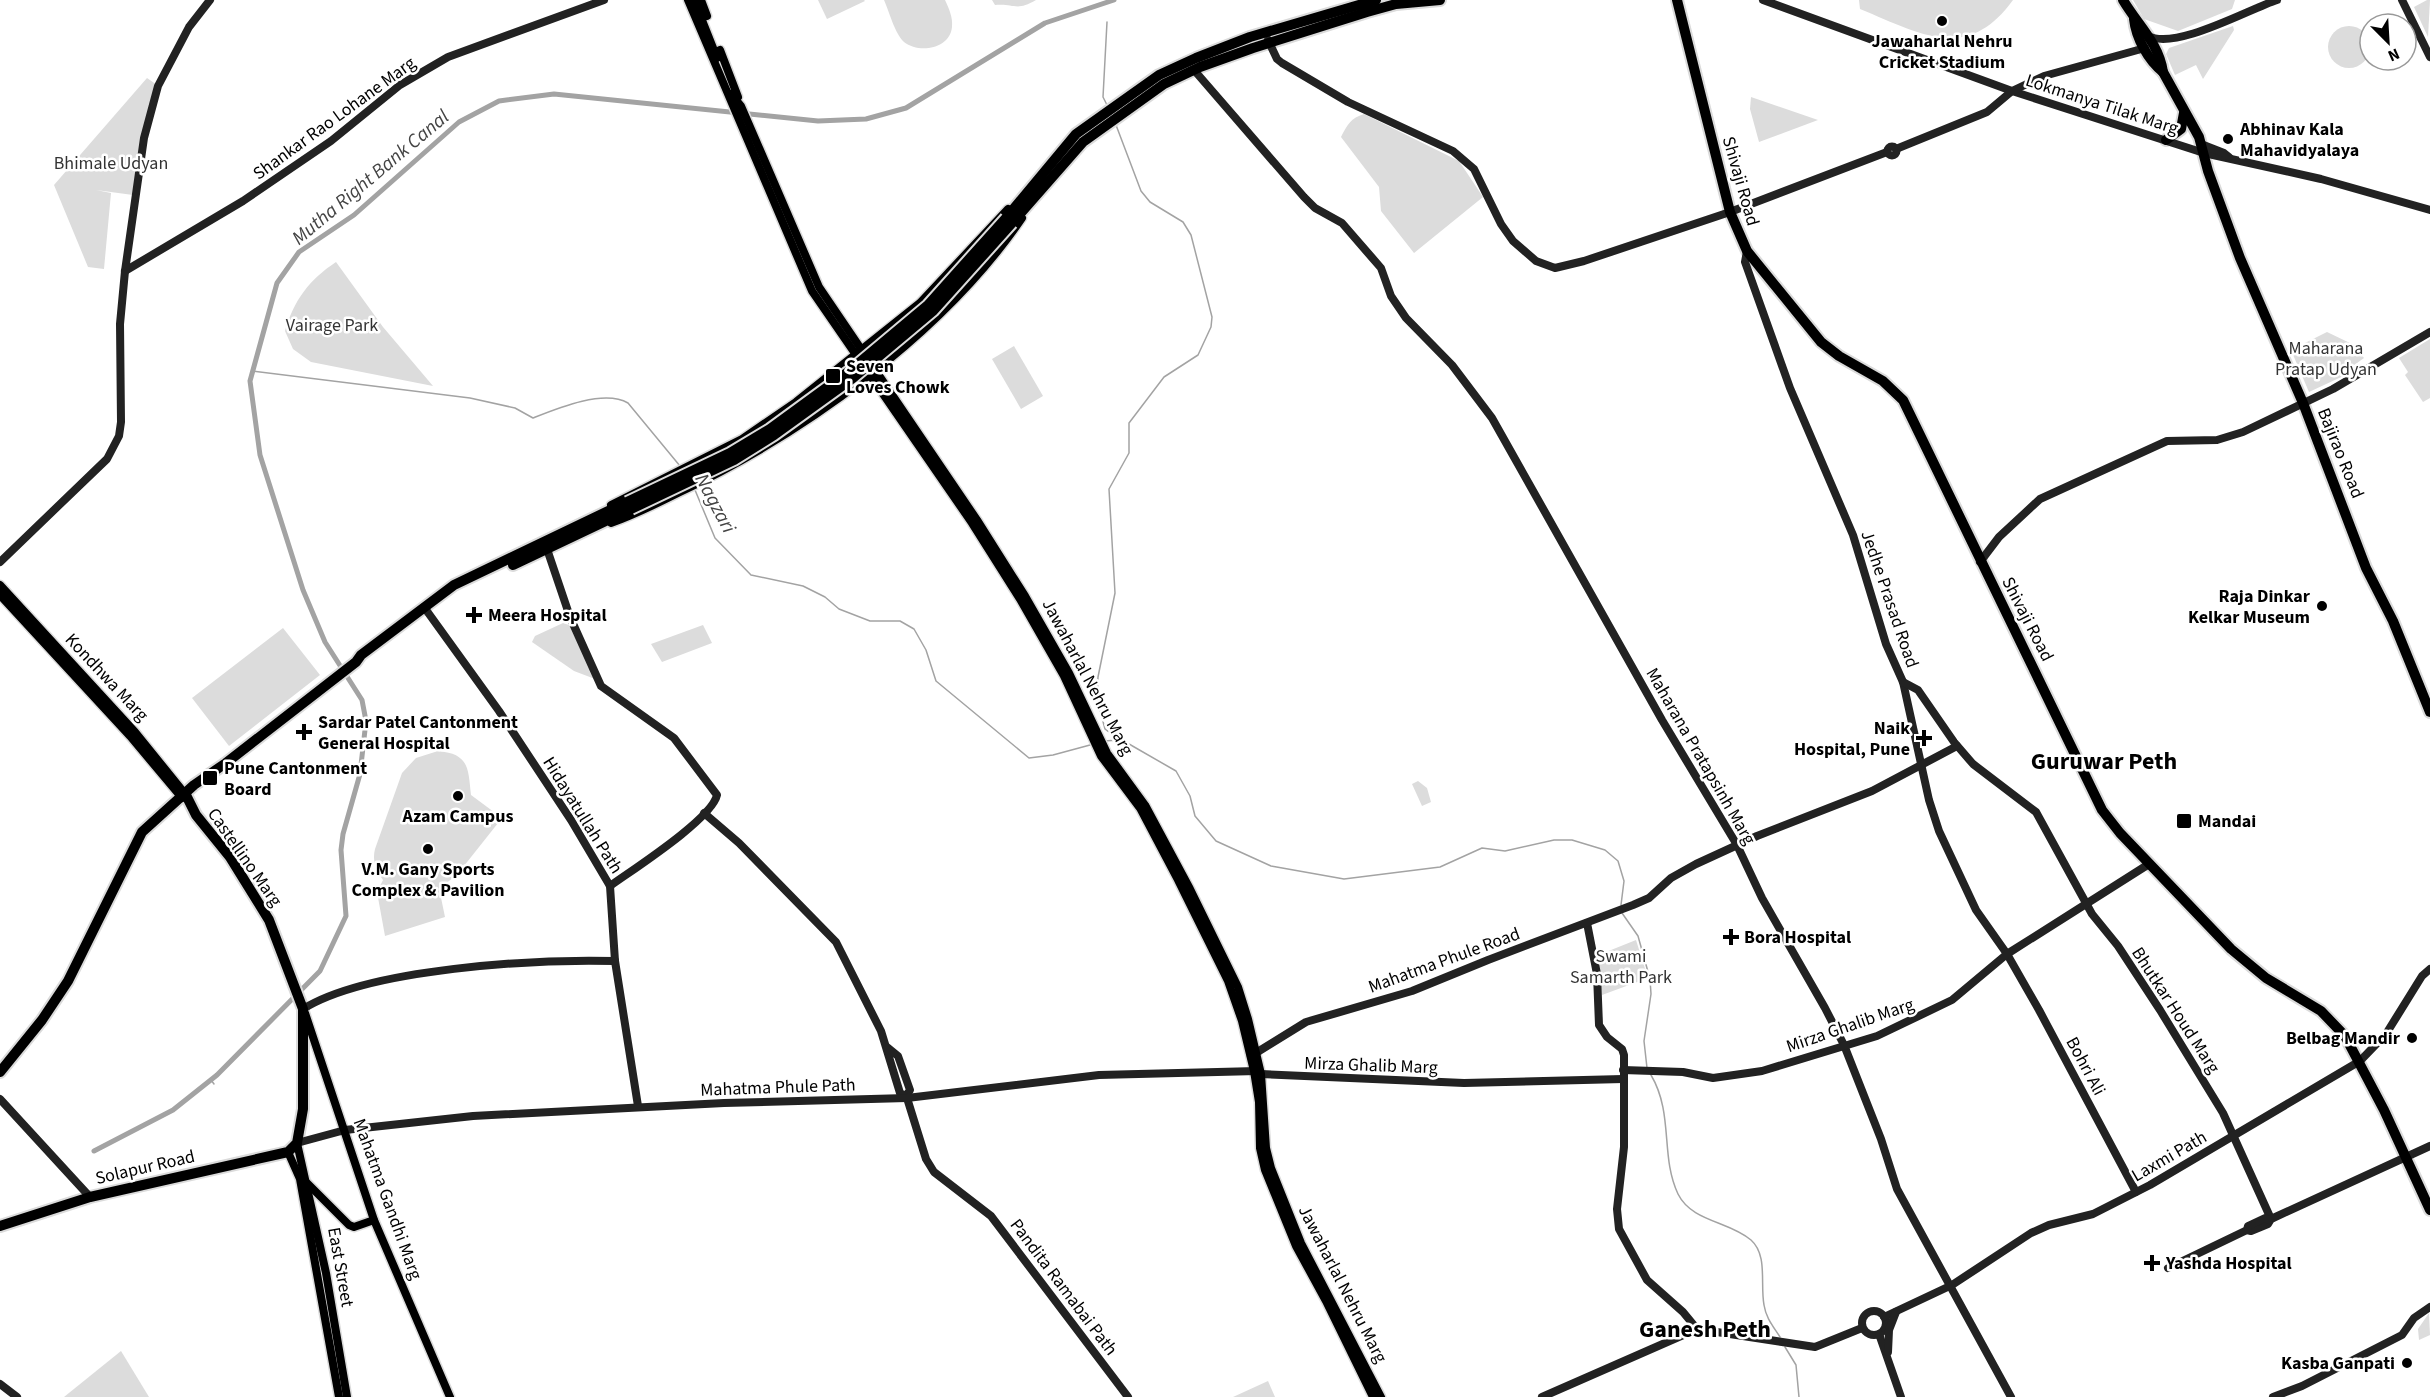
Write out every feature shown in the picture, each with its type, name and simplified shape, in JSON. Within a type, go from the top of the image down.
[{"type":"highway","points":[[0,1072],[42,1020],[68,981],[139,836],[185,798],[203,779],[356,662],[365,659],[455,588],[629,505],[734,460],[774,435],[843,385],[933,310],[1043,181],[1099,123],[1180,65],[1376,0]]},
{"type":"highway","points":[[1118,109],[1164,84],[1267,38],[1413,0]]},
{"type":"highway","points":[[1396,4],[1440,0]]},
{"type":"highway","name":"Shivaji Road","points":[[1677,0],[1730,212],[1747,251],[1821,342],[1839,356],[1883,381],[1903,400],[1980,562],[2025,648],[2090,788],[2120,833],[2230,949],[2266,978],[2321,1011],[2345,1036],[2360,1061],[2430,1210]]},
{"type":"highway","points":[[2123,0],[2134,19],[2142,26],[2158,54],[2163,72],[2183,110],[2181,129],[2166,140]]},
{"type":"highway","points":[[2134,19],[2135,30],[2154,65],[2163,72]]},
{"type":"highway","name":"Bajirao Road","points":[[2183,110],[2194,132],[2193,140],[2201,150],[2240,258],[2303,403],[2366,568],[2393,621],[2430,712]]},
{"type":"highway","points":[[455,588],[547,549],[573,532]]},
{"type":"highway","points":[[196,815],[192,794],[203,779]]},
{"type":"highway","name":"Castellino Marg","points":[[185,798],[230,857],[269,920],[302,1006],[305,1063],[303,1109],[293,1151]]},
{"type":"highway","name":"Solapur Road","points":[[0,1226],[90,1197],[171,1176],[293,1151]]},
{"type":"main road","points":[[688,0],[734,101]]},
{"type":"main road","points":[[694,0],[734,101]]},
{"type":"main road","points":[[701,0],[734,101]]},
{"type":"main road","name":"Jawaharlal Nehru Marg","points":[[734,101],[803,275],[1025,596],[1070,673],[1103,753],[1140,808],[1178,880],[1233,994],[1254,1056],[1259,1072],[1268,1169],[1296,1246],[1373,1397]]},
{"type":"main road","points":[[573,532],[619,500],[736,442],[796,402],[920,303],[998,219],[1043,181]]},
{"type":"main road","points":[[573,532],[627,518],[747,458],[871,372],[959,294],[997,252],[1043,181]]},
{"type":"main road","points":[[736,442],[747,458]]},
{"type":"main road","name":"Kondhwa Marg","points":[[0,585],[141,743],[185,798]]},
{"type":"main road","name":"Kondhwa Marg","points":[[0,595],[141,743]]},
{"type":"main road","name":"Mahatma Gandhi Marg","points":[[302,1006],[374,1220],[450,1397]]},
{"type":"main road","name":"East Street","points":[[293,1151],[303,1181],[326,1273],[347,1397]]},
{"type":"main road","name":"East Street","points":[[293,1151],[303,1181],[339,1397]]},
{"type":"main road","name":"Jawaharlal Nehru Marg","points":[[1268,1169],[1301,1244],[1382,1397]]},
{"type":"main road","points":[[303,1181],[349,1225],[354,1227],[374,1220]]},
{"type":"street","points":[[0,562],[107,459],[114,448],[121,422],[119,357],[125,271],[144,138],[158,86],[189,27],[210,0]]},
{"type":"street","name":"Shankar Rao Lohane Marg","points":[[125,271],[243,201],[331,141],[400,85],[448,57],[604,0]]},
{"type":"street","name":"Lokmanya Tilak Marg","points":[[1763,0],[2012,91],[2201,150],[2222,159],[2229,158],[2321,179],[2430,210]]},
{"type":"street","points":[[2148,36],[2159,39],[2174,38],[2223,22],[2277,0]]},
{"type":"street","points":[[2402,0],[2430,57]]},
{"type":"street","points":[[1267,38],[1277,59],[1348,102],[1453,151],[1466,160],[1513,241],[1547,266],[1562,267],[1730,212],[1892,150],[1986,112],[2012,91],[2044,76],[2145,48]]},
{"type":"street","points":[[2158,54],[2163,46],[2174,38]]},
{"type":"street","name":"Maharana Pratapsinh Marg","points":[[1194,70],[1304,197],[1315,208],[1342,224],[1381,268],[1391,296],[1406,318],[1452,365],[1492,418],[1662,720],[1737,845],[1762,898],[1844,1045],[1881,1139],[1897,1189],[2012,1397]]},
{"type":"street","name":"Jedhe Prasad Road","points":[[1747,251],[1746,262],[1791,388],[1853,535],[1886,644],[1903,682],[1920,764],[1939,831],[1976,910],[2007,954]]},
{"type":"street","points":[[1980,562],[1999,537],[2040,499],[2167,441],[2217,440],[2243,432],[2379,363],[2430,332]]},
{"type":"street","points":[[547,549],[570,619],[601,686],[674,738],[717,795],[704,813],[682,833],[610,886]]},
{"type":"street","name":"Hidayatullah Path","points":[[426,609],[474,672],[571,820],[610,886],[615,961],[638,1106]]},
{"type":"street","name":"Bhutkar Houd Marg","points":[[1903,682],[1918,690],[1957,746],[1983,772],[2034,809],[2087,904],[2160,1010],[2234,1135],[2270,1220]]},
{"type":"street","points":[[1737,845],[1872,791],[1957,746]]},
{"type":"street","points":[[704,813],[740,843],[836,942],[857,979],[888,1047],[898,1056],[910,1090],[906,1096],[900,1093],[886,1056],[888,1047]]},
{"type":"street","name":"Mahatma Phule Road","points":[[1254,1056],[1289,1032],[1332,1013],[1377,1003],[1412,991],[1634,905],[1649,898],[1671,878],[1737,845]]},
{"type":"street","name":"Mirza Ghalib Marg","points":[[1623,1070],[1683,1072],[1713,1078],[1762,1071],[1877,1036],[1952,1000],[2007,954],[2149,864]]},
{"type":"street","points":[[1587,922],[1597,974],[1599,1025],[1607,1037],[1624,1051],[1624,1148],[1617,1209],[1619,1229],[1647,1280],[1671,1300],[1697,1329]]},
{"type":"street","name":"Bohri Ali","points":[[2007,954],[2136,1192]]},
{"type":"street","points":[[302,1006],[331,994],[393,979],[490,967],[615,961]]},
{"type":"street","name":"Laxmi Path","points":[[1884,1317],[1952,1285],[2031,1233],[2049,1225],[2093,1214],[2136,1192],[2360,1061],[2377,1046],[2422,976],[2430,969]]},
{"type":"street","name":"Mirza Ghalib Marg","points":[[1259,1072],[1464,1083],[1623,1079]]},
{"type":"street","name":"Mahatma Phule Path","points":[[293,1151],[345,1130],[473,1116],[638,1106],[907,1098],[1099,1075],[1259,1072]]},
{"type":"street","name":"Pandita Ramabai Path","points":[[907,1098],[926,1159],[934,1172],[972,1199],[991,1216],[1128,1397]]},
{"type":"street","points":[[0,1099],[90,1197]]},
{"type":"street","points":[[2168,1268],[2247,1230],[2248,1226],[2265,1218],[2270,1220],[2430,1146]]},
{"type":"street","points":[[2273,1397],[2302,1386],[2402,1335],[2414,1318],[2430,1307]]},
{"type":"street","points":[[1888,1354],[1889,1330],[1897,1310]]},
{"type":"street","points":[[1869,1312],[1879,1312],[1884,1317],[1886,1325],[1879,1334],[1869,1335],[1862,1328],[1862,1319],[1869,1312]]},
{"type":"street","points":[[1542,1397],[1697,1329],[1815,1347],[1862,1328]]},
{"type":"street","points":[[1879,1334],[1888,1354],[1901,1397]]},
{"type":"street","points":[[0,1384],[18,1397]]},
{"type":"green space","points":[[818,0],[864,0],[865,1],[827,19]]},
{"type":"green space","points":[[884,0],[945,0],[952,20],[950,34],[940,45],[925,48],[910,46],[898,34]]},
{"type":"green space","points":[[992,0],[1036,0],[1019,6],[995,5]]},
{"type":"green space","name":"Jawaharlal Nehru Cricket Stadium","points":[[1859,0],[2013,0],[1996,20],[1978,32],[1960,37],[1941,38],[1902,27],[1860,9]]},
{"type":"green space","points":[[2133,0],[2235,0],[2232,9],[2178,31],[2144,19]]},
{"type":"green space","points":[[2430,0],[2428,37],[2418,12],[2414,7]]},
{"type":"green space","points":[[2233,26],[2234,30],[2203,79],[2196,65],[2175,75],[2166,54],[2169,48]]},
{"type":"green space","points":[[2341,27],[2357,27],[2358,66],[2341,67],[2329,55],[2329,39]]},
{"type":"green space","name":"Bhimale Udyan","points":[[147,78],[157,85],[133,195],[96,190],[111,193],[104,269],[88,267],[54,185]]},
{"type":"green space","points":[[1751,97],[1818,120],[1759,142],[1750,109]]},
{"type":"green space","points":[[1364,114],[1459,161],[1483,197],[1414,253],[1381,211],[1379,187],[1341,137],[1350,122]]},
{"type":"green space","name":"Vairage Park","points":[[336,262],[383,327],[433,386],[311,362],[293,349],[285,331],[293,310],[310,284]]},
{"type":"green space","name":"Maharana Pratap Udyan","points":[[2327,332],[2352,344],[2364,358],[2350,368],[2352,372],[2309,392],[2291,350]]},
{"type":"green space","points":[[2430,339],[2430,398],[2423,402],[2405,375],[2408,372],[2399,358]]},
{"type":"green space","points":[[1014,346],[1043,396],[1021,409],[992,359]]},
{"type":"green space","points":[[563,623],[569,625],[595,679],[574,671],[532,642],[535,636]]},
{"type":"green space","points":[[703,625],[712,643],[662,662],[651,644]]},
{"type":"green space","points":[[283,628],[320,675],[229,746],[192,698]]},
{"type":"green space","points":[[438,751],[456,755],[462,759],[468,770],[471,795],[502,818],[456,876],[439,888],[445,917],[385,936],[377,892],[383,880],[375,865],[375,849],[402,773],[416,758]]},
{"type":"green space","points":[[1418,781],[1427,788],[1431,802],[1422,806],[1412,784]]},
{"type":"green space","name":"Swami Samarth Park","points":[[1636,940],[1648,978],[1602,995],[1596,956]]},
{"type":"green space","points":[[2429,1313],[2430,1335],[2419,1340],[2418,1329]]},
{"type":"green space","points":[[121,1351],[149,1397],[64,1397]]},
{"type":"green space","points":[[1268,1381],[1275,1397],[1233,1397]]},
{"type":"waterway","name":"Mutha Right Bank Canal","points":[[94,1151],[173,1110],[217,1075],[320,971],[346,916],[341,850],[343,834],[360,774],[366,721],[362,700],[325,642],[303,590],[260,455],[250,381],[277,283],[299,252],[354,215],[459,122],[499,101],[554,94],[818,121],[866,119],[906,108],[1045,23],[1114,0]]},
{"type":"waterway","points":[[1107,22],[1103,97],[1108,107]]},
{"type":"waterway","points":[[1116,125],[1141,191],[1150,202],[1183,222],[1191,235],[1212,317],[1211,327],[1198,355],[1164,377],[1129,423],[1129,453],[1109,489],[1115,593],[1098,677],[1097,699],[1105,729],[1118,739]]},
{"type":"waterway","name":"Nagzari","points":[[252,371],[470,398],[515,408],[533,418],[555,409],[594,399],[618,399],[628,403],[680,466]]},
{"type":"waterway","name":"Nagzari","points":[[695,490],[715,538],[751,575],[803,586],[825,597],[839,609],[870,621],[900,621],[914,629],[926,650],[936,681],[1029,758],[1053,755],[1090,745]]},
{"type":"waterway","points":[[1104,741],[1119,740],[1129,744],[1176,771],[1190,796],[1195,816],[1216,841],[1271,866],[1344,879],[1440,867],[1482,848],[1505,851],[1554,840],[1572,840],[1605,850],[1618,861],[1624,881],[1621,905]]},
{"type":"waterway","points":[[1622,913],[1638,936],[1650,979],[1651,994],[1644,1041],[1647,1068]]},
{"type":"waterway","points":[[1651,1075],[1662,1105],[1669,1165],[1678,1194],[1692,1210],[1742,1234],[1756,1246],[1762,1262],[1765,1310],[1780,1337]]},
{"type":"waterway","name":"Mutha Right Bank Canal","points":[[211,1080],[214,1084]]},
{"type":"waterway","name":"Nagzari","points":[[1785,1347],[1796,1365],[1799,1397]]},
{"type":"place","name":"Jawaharlal Nehru Cricket Stadium","points":[[1942,21]]},
{"type":"place","name":"Abhinav Kala Mahavidyalaya","points":[[2228,139]]},
{"type":"place","name":"Seven Loves Chowk","points":[[833,376]]},
{"type":"place","name":"Raja Dinkar Kelkar Museum","points":[[2322,606]]},
{"type":"place","name":"Meera Hospital","points":[[474,615]]},
{"type":"place","name":"Sardar Patel Cantonment General Hospital","points":[[304,732]]},
{"type":"place","name":"Naik Hospital, Pune","points":[[1924,738]]},
{"type":"place","name":"Pune Cantonment Board","points":[[210,778]]},
{"type":"place","name":"Azam Campus","points":[[458,796]]},
{"type":"place","name":"Mandai","points":[[2184,821]]},
{"type":"place","name":"V.M. Gany Sports Complex & Pavilion","points":[[428,849]]},
{"type":"place","name":"Bora Hospital","points":[[1731,937]]},
{"type":"place","name":"Belbag Mandir","points":[[2412,1038]]},
{"type":"place","name":"Yashda Hospital","points":[[2152,1263]]},
{"type":"place","name":"Kasba Ganpati","points":[[2407,1363]]},
{"type":"district","name":"Guruwar Peth","points":[[2104,761]]},
{"type":"district","name":"Ganesh Peth","points":[[1705,1329]]}]
